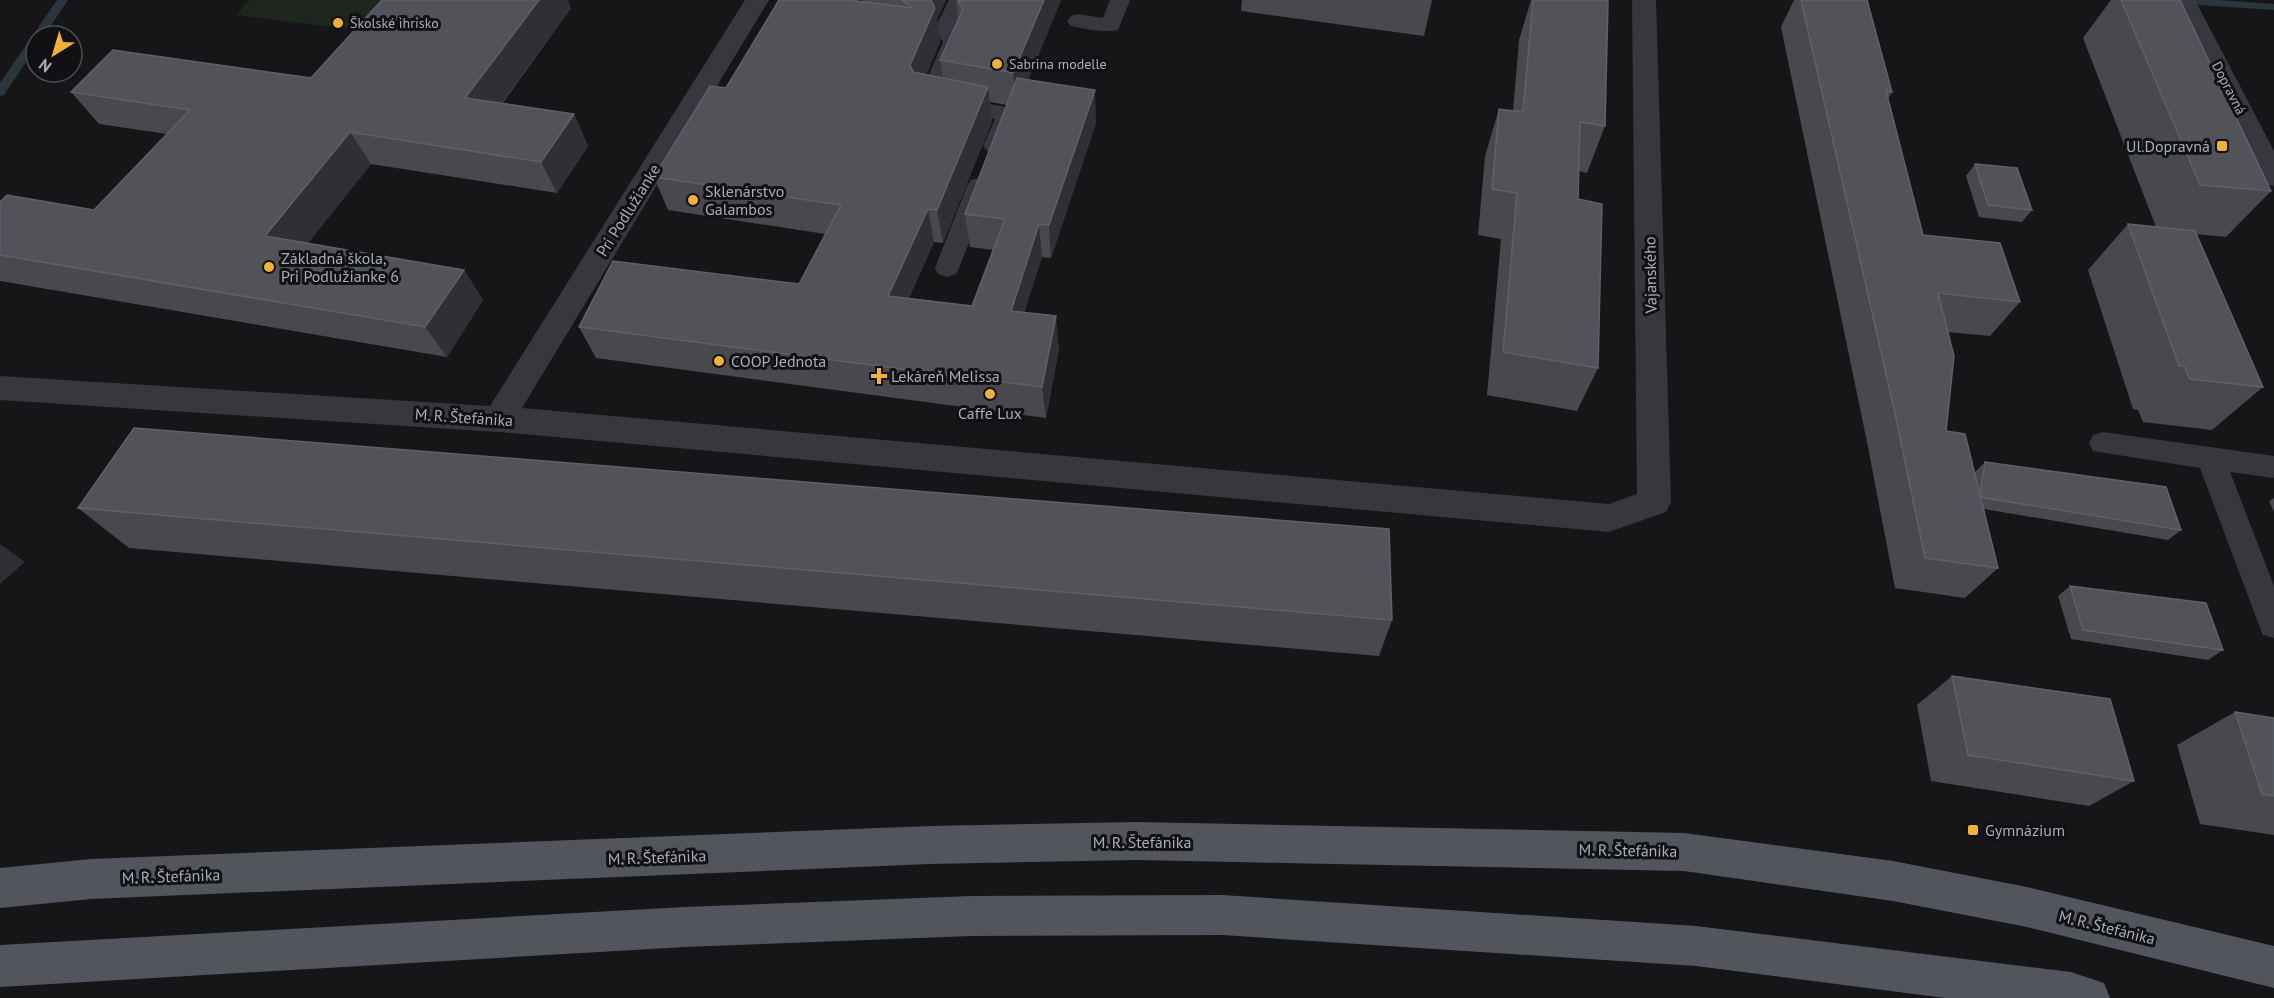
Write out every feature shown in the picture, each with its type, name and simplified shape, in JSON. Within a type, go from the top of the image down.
[{"type":"main road","name":"M. R. Štefánika","points":[[0,888],[91,879],[930,845],[1137,841],[1684,852],[1893,881],[2016,904],[2274,967]]},
{"type":"main road","points":[[0,966],[685,927],[972,916],[1222,915],[1456,928],[1696,946],[2012,985],[2071,993],[2089,998]]},
{"type":"street","name":"Pri Podlužianke","points":[[499,419],[757,0]]},
{"type":"street","name":"Vajanského","points":[[1609,518],[1654,502],[1644,0]]},
{"type":"street","name":"Dopravná","points":[[2188,11],[2274,177]]},
{"type":"street","name":"M. R. Štefánika","points":[[0,388],[499,419],[1609,518]]},
{"type":"lane","points":[[947,268],[1008,114],[929,100],[954,42],[946,28],[959,0]]},
{"type":"lane","points":[[1078,21],[1111,25],[1120,0]]},
{"type":"lane","points":[[2103,443],[2274,467]]},
{"type":"lane","points":[[2211,459],[2274,626]]},
{"type":"shaded area","name":"Školské ihrisko","points":[[250,0],[394,0],[367,31],[236,15]]},
{"type":"building","points":[[382,0],[539,0],[465,98],[574,114],[541,162],[350,132],[265,236],[464,270],[425,327],[0,255],[0,202],[7,195],[94,210],[190,110],[71,92],[79,84],[84,84],[84,79],[113,50],[311,78]]},
{"type":"building","points":[[779,0],[849,0],[913,8],[902,0],[931,0],[935,8],[910,65],[913,72],[988,87],[937,210],[928,209],[888,296],[972,306],[1005,219],[965,214],[1017,78],[1095,90],[1049,225],[1039,224],[1011,311],[1056,316],[1042,387],[579,327],[613,261],[799,284],[841,205],[654,177],[710,86],[726,88]]},
{"type":"building","points":[[958,0],[1044,0],[1013,73],[940,60],[963,9]]},
{"type":"building","points":[[1533,0],[1608,1],[1605,126],[1580,122],[1578,199],[1602,204],[1598,368],[1503,352],[1517,193],[1492,189],[1499,109],[1523,112]]},
{"type":"building","points":[[1801,0],[1867,0],[1892,92],[1886,91],[1923,235],[2000,243],[2020,302],[1938,293],[1954,356],[1946,431],[1965,434],[1998,568],[1925,558],[1894,409]]},
{"type":"building","points":[[2121,0],[2180,0],[2271,191],[2200,185]]},
{"type":"building","points":[[1975,164],[2017,168],[2032,210],[1988,205]]},
{"type":"building","points":[[2128,224],[2195,231],[2263,387],[2190,379],[2184,366],[2179,366]]},
{"type":"building","points":[[134,428],[1389,529],[1392,620],[78,508]]},
{"type":"building","points":[[1985,462],[2166,487],[2181,530],[1980,497]]},
{"type":"building","points":[[2070,586],[2206,603],[2223,650],[2083,630]]},
{"type":"building","points":[[1952,676],[2110,699],[2134,781],[1968,755]]},
{"type":"building","points":[[2235,712],[2274,718],[2274,796],[2262,794]]},
{"type":"waterway","points":[[46,24],[63,0]]},
{"type":"waterway","points":[[2169,0],[2274,7]]},
{"type":"waterway","points":[[0,92],[24,57]]},
{"type":"place","name":"Školské ihrisko","points":[[338,23]]},
{"type":"place","name":"Sabrina modelle","points":[[997,64]]},
{"type":"place","name":"Ul.Dopravná","points":[[2222,146]]},
{"type":"place","name":"Sklenárstvo Galambos","points":[[693,200]]},
{"type":"place","name":"Základná škola, Pri Podlužianke 6","points":[[269,267]]},
{"type":"place","name":"COOP Jednota","points":[[719,361]]},
{"type":"place","name":"Lekáreň Melissa","points":[[879,376]]},
{"type":"place","name":"Caffe Lux","points":[[990,394]]},
{"type":"place","name":"Gymnázium","points":[[1973,830]]}]
